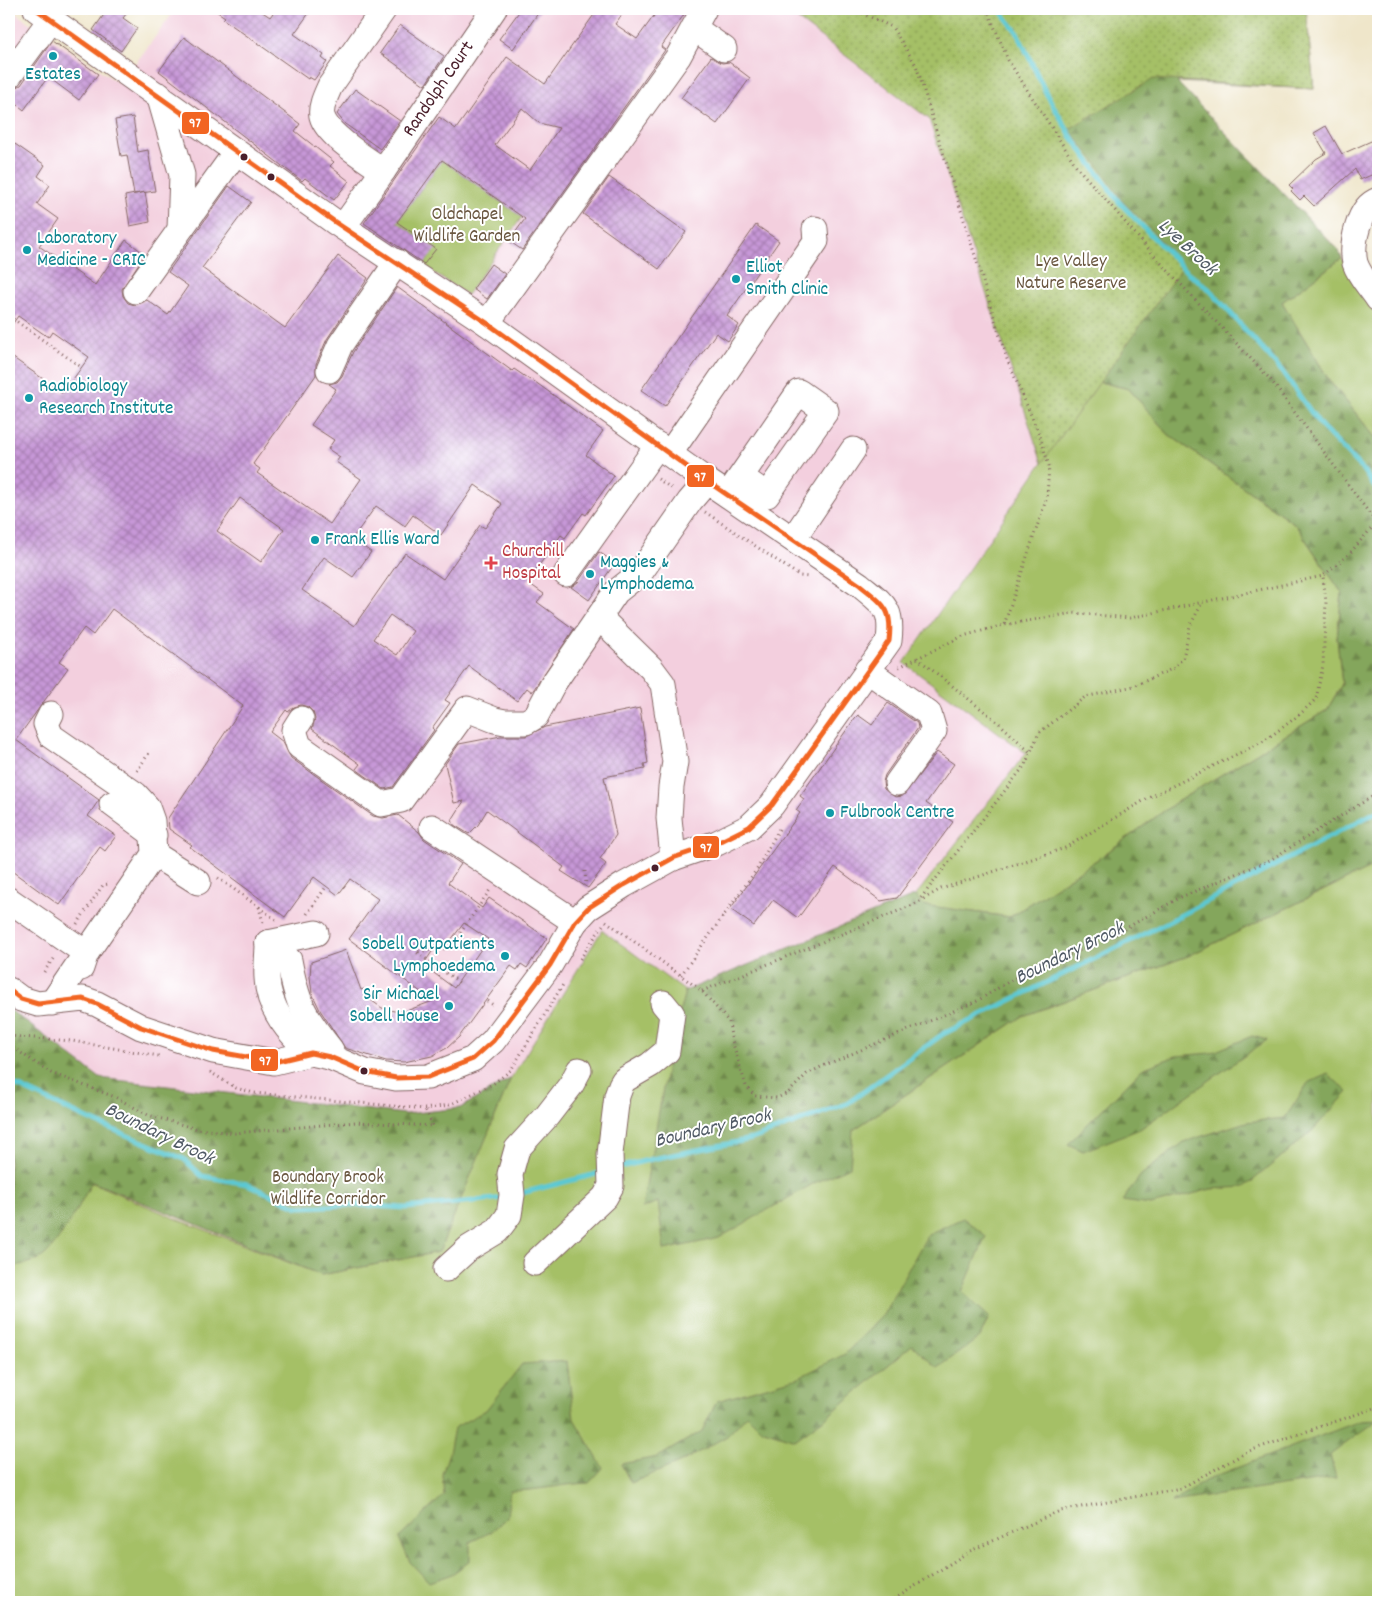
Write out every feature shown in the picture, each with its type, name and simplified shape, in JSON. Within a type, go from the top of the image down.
[{"type":"street","points":[[383,170],[327,128],[322,115],[325,97],[330,86],[384,9]]},
{"type":"street","name":"Randolph Court","points":[[335,228],[383,170],[494,9]]},
{"type":"street","points":[[9,76],[43,14],[159,95],[236,152],[284,196],[335,228],[397,262],[487,323],[707,481],[734,486],[793,539],[860,585],[883,604],[891,622],[889,641],[772,805],[749,827],[717,842],[673,858],[596,904],[575,922],[550,965],[512,1018],[493,1041],[473,1058],[428,1077],[396,1078],[365,1072],[320,1055]]},
{"type":"street","points":[[487,323],[678,57],[699,19],[724,49]]},
{"type":"street","points":[[159,95],[182,175],[180,229]]},
{"type":"street","points":[[136,291],[236,152]]},
{"type":"street","points":[[1378,200],[1365,210],[1359,225],[1354,248],[1355,262],[1378,299]]},
{"type":"street","points":[[566,574],[664,449],[816,241],[814,229]]},
{"type":"street","points":[[330,370],[340,345],[397,262]]},
{"type":"street","points":[[793,539],[853,450]]},
{"type":"street","points":[[301,719],[294,730],[299,746],[381,804],[402,800],[466,709],[505,722],[526,722],[536,716],[553,684],[616,592],[640,573],[690,501],[707,481]]},
{"type":"street","points":[[600,618],[651,668],[663,684],[668,706],[675,762],[670,787],[669,818],[673,858]]},
{"type":"street","points":[[867,670],[929,714],[933,723],[934,731],[897,783]]},
{"type":"street","points":[[51,714],[46,724],[51,736],[135,794],[147,807],[152,821],[154,845],[52,1003]]},
{"type":"street","points":[[112,804],[154,845],[206,878]]},
{"type":"street","points":[[432,826],[575,922]]},
{"type":"street","points":[[9,900],[86,953]]},
{"type":"street","points":[[9,990],[21,999],[38,1004],[82,1000],[97,1004],[141,1028],[213,1051],[274,1062],[320,1055],[331,1050],[309,1022],[296,998],[289,960],[275,934],[309,927]]},
{"type":"street","points":[[82,1000],[79,976],[86,953]]},
{"type":"street","points":[[535,1262],[599,1204],[610,1172],[617,1096],[620,1085],[624,1080],[650,1065],[667,1051],[672,1014],[663,1003]]},
{"type":"street","points":[[446,1268],[469,1248],[497,1231],[510,1205],[510,1174],[517,1149],[547,1116],[571,1085],[579,1070]]},
{"type":"path","points":[[853,9],[892,27],[916,65],[1007,359],[1037,428],[1049,466],[1047,498],[1004,625]]},
{"type":"path","points":[[896,668],[904,666],[963,636],[1004,625],[1073,614],[1130,618],[1202,603],[1242,592],[1323,576],[1350,553],[1377,524],[1270,379],[1159,261],[1077,167],[1008,60],[987,9]]},
{"type":"path","points":[[9,316],[81,367]]},
{"type":"path","points":[[702,991],[920,901],[941,889],[1065,848],[1148,798],[1264,741],[1298,716],[1316,699],[1323,665],[1326,602],[1323,576]]},
{"type":"path","points":[[920,901],[1025,765],[1039,732],[1085,697],[1134,686],[1174,668],[1183,658],[1190,626],[1202,603]]},
{"type":"path","points":[[917,658],[999,722],[1030,752]]},
{"type":"path","points":[[132,778],[149,753]]},
{"type":"path","points":[[600,917],[702,991],[729,1022],[731,1036],[746,1086],[755,1096],[777,1098],[788,1093],[807,1074],[823,1066],[978,1001],[1018,976],[1107,939],[1181,897],[1270,860],[1378,793]]},
{"type":"path","points":[[206,878],[259,907],[275,934]]},
{"type":"path","points":[[459,982],[416,952],[450,948],[493,886]]},
{"type":"path","points":[[309,927],[326,887]]},
{"type":"path","points":[[259,907],[275,934]]},
{"type":"path","points":[[9,1036],[72,1041],[160,1056]]},
{"type":"path","points":[[9,1045],[51,1073],[115,1098],[148,1115],[197,1129],[235,1133],[356,1122],[433,1126],[425,1109]]},
{"type":"path","points":[[890,1602],[970,1551],[1060,1511],[1181,1488],[1249,1451],[1378,1407]]},
{"type":"shaded area","name":"Churchill Hospital","points":[[9,9],[120,84],[176,9],[784,9],[928,119],[1042,463],[905,662],[1026,753],[916,895],[685,991],[602,930],[511,1078],[460,1108],[405,1114],[100,1078],[9,1009]]},
{"type":"green space","name":"Lye Valley Nature Reserve","points":[[784,9],[1306,9],[1314,89],[1153,79],[1069,129],[1100,168],[1123,202],[1146,224],[1183,266],[1042,463],[929,119]]},
{"type":"green space","points":[[1306,9],[1314,89],[1177,82],[1338,250],[1342,258],[1282,302],[1329,380],[1378,441],[1378,864],[1188,956],[1023,1016],[853,1130],[850,1167],[816,1182],[719,1238],[664,1250],[658,1202],[642,1208],[670,1049],[685,991],[916,895],[922,905],[1010,917],[1098,859],[1175,803],[1327,710],[1342,684],[1337,638],[1342,593],[1295,524],[1168,434],[1129,389],[1100,382],[1063,135],[1081,111]]},
{"type":"green space","name":"Oldchapel Wildlife Garden","points":[[442,160],[522,217],[467,295],[423,266],[435,249],[397,222]]},
{"type":"green space","points":[[1342,258],[1378,318],[1378,441],[1329,380],[1282,302]]},
{"type":"green space","points":[[995,315],[1100,382],[1129,389],[1168,434],[1295,524],[1342,593],[1337,638],[1342,684],[1327,710],[1175,803],[1098,859],[1010,917],[922,905],[916,895],[1026,753],[904,663],[1042,463]]},
{"type":"green space","points":[[1378,864],[1378,1602],[9,1602],[9,1147],[177,1219],[321,1275],[438,1252],[511,1078],[602,930],[685,991],[677,1051],[643,1207],[853,1130],[1023,1016],[1188,956]]},
{"type":"green space","name":"Boundary Brook Wildlife Corridor","points":[[9,1009],[100,1078],[405,1114],[460,1108],[511,1078],[439,1252],[321,1275],[92,1182],[61,1236],[46,1254],[39,1259],[9,1268]]},
{"type":"green space","points":[[1252,1036],[1267,1040],[1140,1129],[1083,1151],[1068,1144],[1142,1069],[1176,1056],[1211,1053]]},
{"type":"green space","points":[[1328,1074],[1348,1092],[1311,1132],[1245,1187],[1211,1189],[1151,1205],[1122,1201],[1141,1175],[1184,1142],[1246,1122],[1285,1118],[1308,1083]]},
{"type":"green space","points":[[963,1218],[986,1236],[962,1292],[989,1317],[980,1337],[938,1368],[912,1345],[828,1416],[795,1440],[761,1429],[747,1415],[727,1436],[681,1462],[631,1483],[621,1464],[658,1457],[702,1431],[717,1401],[798,1378],[845,1354],[883,1315],[928,1234]]},
{"type":"green space","points":[[567,1361],[574,1419],[603,1468],[589,1483],[510,1491],[507,1517],[491,1532],[470,1542],[470,1561],[452,1574],[429,1582],[410,1562],[399,1538],[444,1495],[442,1474],[454,1428],[486,1410],[522,1364]]},
{"type":"green space","points":[[1378,1420],[1330,1455],[1336,1478],[1171,1502],[1210,1478],[1360,1421]]},
{"type":"building","points":[[108,9],[130,9],[123,18],[137,28],[121,51],[93,30]]},
{"type":"building","points":[[213,9],[258,9],[270,17],[276,9],[312,9],[294,34],[324,55],[322,58],[327,62],[314,80],[309,77],[308,79],[223,19],[225,17]]},
{"type":"building","points":[[521,9],[541,9],[513,49],[499,39]]},
{"type":"building","points":[[598,9],[626,9],[615,24],[637,39],[659,9],[688,9],[661,47],[665,50],[522,250],[509,241],[525,219],[442,160],[397,222],[436,249],[424,264],[364,223],[439,117],[456,129],[507,57],[545,84]],"holes":[[[522,108],[539,123],[559,128],[530,170],[495,145]]]},
{"type":"building","points":[[400,25],[444,56],[425,85],[380,53]]},
{"type":"building","points":[[184,37],[300,124],[295,131],[334,162],[330,166],[349,181],[334,200],[305,178],[302,181],[159,71]]},
{"type":"building","name":"Estates","points":[[52,41],[98,74],[79,100],[48,77],[24,110],[9,98],[9,91],[21,85]]},
{"type":"building","points":[[711,57],[722,63],[729,62],[750,78],[717,124],[681,98]]},
{"type":"building","points":[[355,89],[400,121],[380,149],[345,124],[337,114]]},
{"type":"building","points":[[133,117],[138,152],[148,150],[155,191],[134,194],[127,155],[121,156],[115,120]]},
{"type":"building","points":[[1326,126],[1342,154],[1378,138],[1378,172],[1360,180],[1355,169],[1314,206],[1304,196],[1300,200],[1291,191],[1293,189],[1289,185],[1316,159],[1326,153],[1314,133]]},
{"type":"building","name":"Churchill Hospital","points":[[15,144],[45,165],[38,176],[50,185],[37,204],[58,219],[39,246],[95,285],[126,240],[145,254],[122,289],[123,296],[128,303],[135,305],[147,300],[168,315],[188,286],[168,272],[229,186],[251,202],[202,268],[285,328],[338,256],[368,278],[327,339],[316,364],[316,375],[253,464],[260,469],[257,473],[330,524],[361,479],[336,462],[340,457],[328,449],[334,440],[311,425],[336,389],[329,384],[337,382],[342,376],[353,352],[397,287],[512,371],[514,369],[531,379],[603,431],[586,455],[614,476],[586,515],[583,513],[565,538],[561,535],[527,582],[544,594],[537,602],[574,629],[532,692],[527,688],[517,701],[469,666],[445,700],[450,703],[432,728],[434,730],[393,787],[384,789],[356,769],[360,764],[312,729],[315,719],[313,712],[308,707],[301,705],[294,707],[288,712],[286,710],[270,732],[283,742],[291,758],[373,816],[383,818],[398,815],[419,832],[424,839],[461,864],[448,883],[482,908],[489,898],[547,938],[527,968],[521,964],[517,970],[511,966],[459,1037],[447,1048],[432,1056],[404,1062],[386,1061],[345,1048],[320,1010],[312,993],[311,962],[346,950],[361,990],[364,989],[372,1001],[382,1008],[406,1011],[433,1001],[349,939],[378,899],[350,879],[338,895],[314,877],[285,917],[190,847],[192,845],[169,829],[168,818],[243,706],[112,609],[93,635],[84,628],[59,662],[68,668],[16,740],[99,800],[88,816],[116,836],[105,851],[100,847],[59,905],[9,869],[9,355],[63,393],[89,357],[52,331],[48,337],[18,316],[9,329],[9,152]],"holes":[[[475,485],[502,504],[485,528],[480,525],[443,579],[405,553],[354,626],[302,590],[324,557],[353,577],[371,552],[352,539],[376,506],[405,526],[413,515],[441,535]],[[240,498],[284,529],[261,562],[217,531]],[[390,615],[413,631],[397,655],[373,639]],[[464,923],[488,939],[454,988],[423,965],[440,940],[447,945]]]},
{"type":"building","points":[[609,177],[686,232],[659,269],[583,214]]},
{"type":"building","points":[[145,192],[150,222],[130,226],[125,196]]},
{"type":"building","name":"Elliot Smith Clinic","points":[[756,225],[779,241],[727,316],[739,325],[728,341],[716,333],[665,406],[641,390]]},
{"type":"building","points":[[491,264],[505,274],[487,299],[473,289]]},
{"type":"building","name":"Maggies & Lymphodema","points":[[599,552],[615,563],[589,600],[571,587],[578,582]]},
{"type":"building","name":"Fulbrook Centre","points":[[888,703],[917,723],[918,728],[885,775],[884,789],[895,797],[903,796],[937,752],[954,764],[926,803],[953,822],[897,898],[881,901],[835,867],[798,918],[773,900],[754,926],[730,909],[800,813],[796,810],[804,799],[800,796],[855,718],[858,715],[872,725]]},
{"type":"building","points":[[640,708],[648,763],[644,764],[645,769],[604,777],[616,835],[600,859],[606,864],[588,888],[561,871],[564,867],[487,810],[478,825],[469,834],[454,825],[452,820],[464,801],[454,803],[445,764],[459,744],[501,736],[526,736],[545,727]]},
{"type":"waterway","name":"Lye Brook","points":[[999,9],[1017,32],[1046,93],[1071,136],[1119,202],[1187,272],[1209,289],[1281,370],[1321,426],[1363,470],[1378,492]]},
{"type":"waterway","name":"Boundary Brook","points":[[617,1168],[752,1139],[848,1103],[943,1034],[1166,923],[1378,811]]},
{"type":"waterway","name":"Boundary Brook","points":[[9,1082],[90,1120],[184,1159],[202,1176],[247,1184],[298,1207],[356,1205],[405,1208],[505,1198]]},
{"type":"waterway","name":"Boundary Brook","points":[[518,1194],[604,1172]]},
{"type":"transit line","name":"97","points":[[9,990],[21,999],[38,1004],[83,999],[97,1004],[141,1027],[213,1051],[274,1062],[311,1053],[330,1057],[365,1072],[396,1078],[428,1077],[473,1059],[493,1041],[550,965],[575,922],[588,908],[624,885],[673,858],[717,843],[749,827],[772,805],[889,641],[890,630],[890,621],[885,608],[860,585],[707,481],[487,323],[335,222],[36,9]]},
{"type":"place","name":"Estates","points":[[53,56]]},
{"type":"place","name":"Laboratory Medicine - CRIC","points":[[27,250]]},
{"type":"place","name":"Elliot Smith Clinic","points":[[736,279]]},
{"type":"place","name":"Radiobiology Research Institute","points":[[29,398]]},
{"type":"place","name":"Frank Ellis Ward","points":[[315,540]]},
{"type":"place","name":"Churchill Hospital","points":[[491,563]]},
{"type":"place","name":"Maggies & Lymphodema","points":[[590,574]]},
{"type":"place","name":"Fulbrook Centre","points":[[830,813]]},
{"type":"place","name":"Sobell Outpatients Lymphoedema","points":[[505,956]]},
{"type":"place","name":"Sir Michael Sobell House","points":[[449,1006]]}]
